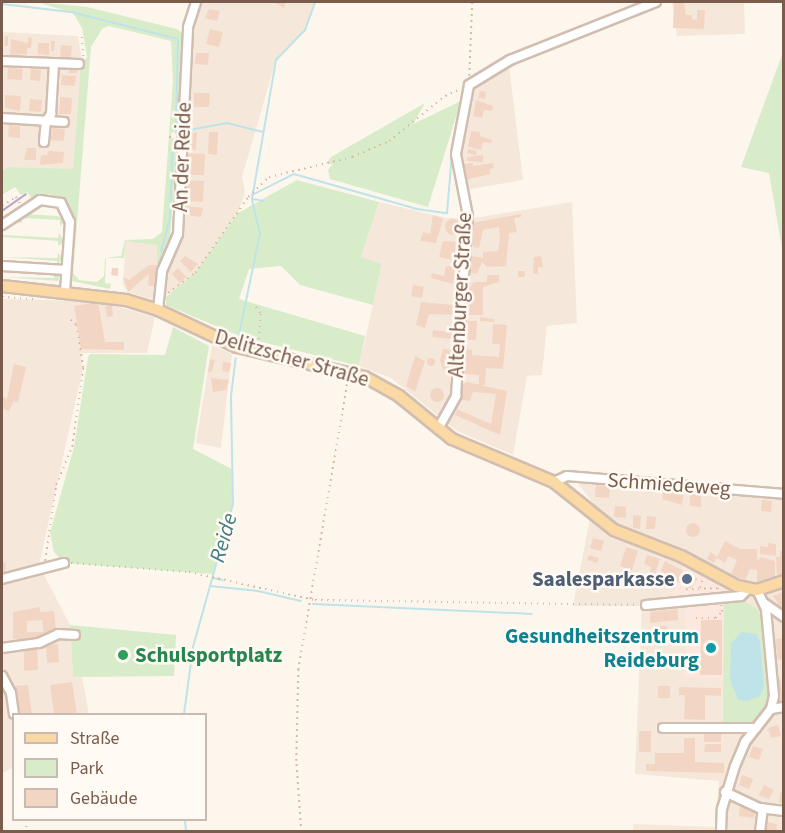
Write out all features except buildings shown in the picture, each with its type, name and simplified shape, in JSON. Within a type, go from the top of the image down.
[{"type":"main road","name":"Delitzscher Straße","points":[[2,286],[112,297],[158,310],[216,338],[257,352],[352,372],[390,390],[438,429],[478,452],[554,482],[614,530],[681,556],[752,589]]},
{"type":"main road","points":[[752,589],[783,581]]},
{"type":"street","name":"An der Reide","points":[[158,310],[162,271],[179,225],[188,27],[196,2]]},
{"type":"street","points":[[469,85],[510,60],[656,2]]},
{"type":"street","points":[[2,61],[79,64]]},
{"type":"street","points":[[44,142],[46,121],[51,114],[54,63]]},
{"type":"street","name":"Altenburger Straße","points":[[438,429],[456,396],[468,216],[456,154],[469,85]]},
{"type":"street","points":[[2,118],[64,122]]},
{"type":"street","points":[[2,225],[47,198],[64,207],[70,222],[65,291]]},
{"type":"street","points":[[2,266],[66,270]]},
{"type":"street","name":"Schmiedeweg","points":[[554,482],[567,476],[783,494]]},
{"type":"street","points":[[2,579],[45,566],[64,563]]},
{"type":"street","points":[[646,605],[741,596],[752,589],[764,603],[783,617]]},
{"type":"street","points":[[722,831],[725,792],[745,742],[771,709],[774,696],[764,603]]},
{"type":"street","points":[[2,648],[39,643],[58,634],[75,635]]},
{"type":"street","points":[[2,676],[11,693],[14,713]]},
{"type":"street","points":[[771,709],[783,707]]},
{"type":"street","points":[[663,728],[704,726],[756,728]]},
{"type":"street","points":[[725,792],[763,808],[783,811]]},
{"type":"street","points":[[760,831],[763,808]]},
{"type":"path","points":[[161,297],[195,273],[251,195],[269,177],[284,171],[352,158],[389,141],[445,96],[469,85],[472,2]]},
{"type":"path","points":[[79,64],[86,57],[82,37]]},
{"type":"path","points":[[2,206],[16,197],[24,210]]},
{"type":"path","points":[[256,308],[261,314],[257,352]]},
{"type":"path","points":[[45,566],[56,485],[72,447],[83,368],[76,325],[69,319]]},
{"type":"path","points":[[301,831],[296,761],[298,670],[309,599],[352,372]]},
{"type":"path","points":[[64,563],[208,576],[309,599],[570,607],[646,605]]},
{"type":"path","points":[[701,601],[703,577]]},
{"type":"shaded area","points":[[196,2],[315,2],[305,30],[276,60],[242,177],[245,192],[238,213],[195,273],[179,288],[156,301],[128,292],[123,284],[126,241],[176,246],[189,21]]},
{"type":"shaded area","points":[[672,2],[744,2],[745,34],[677,36]]},
{"type":"shaded area","points":[[2,32],[78,36],[82,61],[73,170],[9,167],[2,171]]},
{"type":"shaded area","points":[[509,66],[523,180],[465,190],[456,154],[469,85]]},
{"type":"shaded area","points":[[379,202],[446,218],[474,218],[572,202],[577,323],[547,326],[542,375],[527,376],[513,455],[457,431],[391,378],[359,366],[382,265],[361,257]]},
{"type":"shaded area","points":[[2,299],[98,301],[155,317],[147,353],[80,353],[83,368],[39,565],[70,625],[73,677],[82,677],[89,713],[12,713],[12,768],[2,773]]},
{"type":"shaded area","points":[[212,345],[232,354],[221,448],[196,443]]},
{"type":"shaded area","points":[[575,480],[783,494],[783,831],[633,831],[633,824],[715,827],[719,781],[635,774],[642,606],[573,606],[593,503]]},
{"type":"shaded area","points":[[683,566],[724,589],[723,678],[684,677],[687,603],[669,599]]},
{"type":"green space","points":[[37,2],[87,7],[177,29],[184,35],[180,130],[171,133],[171,138],[177,139],[170,241],[160,264],[157,264],[157,245],[126,241],[124,258],[106,258],[105,283],[111,284],[110,289],[72,281],[74,218],[66,201],[50,194],[32,199],[27,192],[21,195],[15,187],[2,195],[2,171],[9,167],[73,169],[81,65],[87,57],[82,28],[73,13]],"holes":[[[109,26],[171,41],[173,81],[162,232],[153,239],[125,240],[121,256],[105,258],[104,276],[97,282],[79,280],[73,273],[91,47],[102,29]]]},
{"type":"green space","points":[[783,52],[783,254],[769,173],[741,167]]},
{"type":"green space","points":[[461,101],[428,207],[330,179],[328,170],[333,164],[326,164],[331,157],[425,103],[413,124]]},
{"type":"green space","points":[[297,180],[379,202],[361,257],[382,264],[373,305],[300,285],[281,266],[249,269],[239,299],[365,336],[359,366],[242,337],[166,305],[166,297],[195,273],[238,213]]},
{"type":"green space","points":[[25,214],[57,216],[66,221],[60,226],[60,220],[22,218],[22,223],[14,222]]},
{"type":"green space","points":[[3,229],[3,235],[58,238],[59,233],[64,242],[58,246],[58,241],[2,237]]},
{"type":"green space","points":[[58,253],[63,258],[57,265],[57,261],[2,257],[57,258]]},
{"type":"green space","points":[[54,272],[60,275],[58,281],[2,277],[54,278]]},
{"type":"green space","points":[[173,327],[209,346],[193,449],[232,469],[233,504],[213,574],[64,563],[54,552],[50,533],[74,447],[88,357],[90,354],[165,355]]},
{"type":"green space","points":[[743,601],[757,609],[762,618],[771,690],[769,704],[759,720],[743,724],[723,723],[724,602]]},
{"type":"green space","name":"Schulsportplatz","points":[[70,625],[176,635],[174,676],[73,677]]},
{"type":"water","points":[[741,632],[756,634],[760,641],[764,687],[760,696],[748,701],[738,700],[730,680],[731,644]]},
{"type":"waterway","name":"Reide","points":[[239,335],[260,234],[252,199],[276,60],[305,30],[315,2]]},
{"type":"waterway","points":[[2,4],[71,12],[178,39],[176,133]]},
{"type":"waterway","points":[[252,195],[294,174],[417,209],[447,213],[453,141],[461,101]]},
{"type":"waterway","points":[[184,131],[227,123],[263,132]]},
{"type":"waterway","points":[[161,252],[170,219],[173,142]]},
{"type":"waterway","points":[[252,199],[264,201]]},
{"type":"waterway","name":"Reide","points":[[184,713],[193,647],[233,504],[231,396],[236,358]]},
{"type":"waterway","points":[[213,578],[223,580]]},
{"type":"waterway","points":[[210,586],[258,591],[301,601]]},
{"type":"waterway","points":[[313,604],[532,614]]},
{"type":"waterway","name":"Reide","points":[[185,821],[186,832]]},
{"type":"tram line","points":[[2,211],[26,194]]},
{"type":"place","name":"Saalesparkasse","points":[[687,579]]},
{"type":"place","name":"Gesundheitszentrum Reideburg","points":[[711,648]]},
{"type":"place","name":"Schulsportplatz","points":[[123,655]]}]
